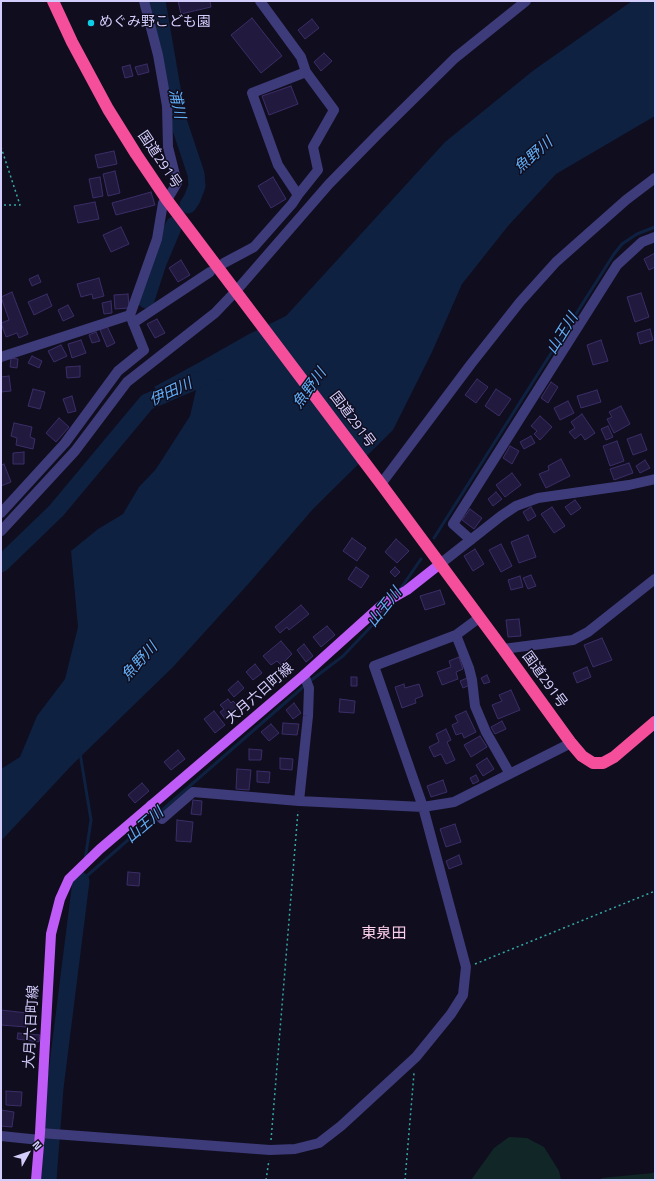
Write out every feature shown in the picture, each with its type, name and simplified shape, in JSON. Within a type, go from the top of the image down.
[{"type":"highway","name":"国道291号","points":[[53,1],[72,42],[108,109],[167,200],[440,564],[571,744],[582,756],[593,763],[603,763],[614,757],[655,722]]},
{"type":"main road","name":"大月六日町線","points":[[36,1180],[41,1135],[51,934],[60,899],[69,879],[100,849],[304,675],[384,602],[407,590],[440,564]]},
{"type":"street","points":[[1,513],[65,443],[118,371],[144,350],[132,319],[157,239],[163,203],[167,200],[177,183],[168,147],[166,106],[158,55],[144,1]]},
{"type":"street","points":[[224,263],[254,247],[292,204],[318,170],[313,147],[334,110],[306,72],[301,56],[260,1]]},
{"type":"street","points":[[1,531],[75,451],[127,382],[239,295],[329,184],[455,58],[526,1]]},
{"type":"street","points":[[298,195],[278,165],[252,93],[306,72]]},
{"type":"street","points":[[379,482],[506,320],[556,262],[626,200],[655,178]]},
{"type":"street","points":[[471,540],[453,524],[617,265],[642,242],[655,237]]},
{"type":"street","points":[[1,357],[132,319],[210,272]]},
{"type":"street","points":[[440,564],[516,506],[538,498],[629,485],[655,479]]},
{"type":"street","points":[[503,649],[573,640],[588,632],[655,579]]},
{"type":"street","points":[[1,1136],[72,1136],[270,1150],[295,1149],[319,1143],[341,1126],[416,1057],[451,1014],[463,995],[466,967],[423,808],[374,666],[456,635],[479,618]]},
{"type":"street","points":[[456,635],[469,668],[475,706],[486,732],[510,774]]},
{"type":"street","points":[[299,801],[308,716],[309,688],[304,675]]},
{"type":"street","points":[[151,805],[162,819],[193,792],[299,801],[423,808],[454,802],[571,744]]},
{"type":"path","points":[[1,148],[20,205],[1,205]]},
{"type":"path","points":[[266,1180],[270,1150],[299,801]]},
{"type":"path","points":[[466,967],[655,891]]},
{"type":"path","points":[[405,1180],[416,1057]]},
{"type":"green space","points":[[509,1137],[527,1138],[544,1147],[559,1171],[561,1180],[471,1180],[494,1148]]},
{"type":"green space","points":[[655,1171],[655,1180],[600,1180],[602,1178],[653,1173]]},
{"type":"water","name":"魚野川","points":[[632,1],[655,1],[655,116],[556,174],[508,226],[462,284],[432,352],[393,430],[313,509],[250,582],[173,667],[72,765],[1,841],[1,769],[20,757],[37,716],[65,679],[78,627],[71,551],[98,529],[123,514],[139,487],[156,469],[190,416],[200,373],[158,391],[154,387],[249,334],[286,316],[445,142],[534,70]]},
{"type":"building","points":[[178,1],[210,1],[211,7],[181,14]]},
{"type":"building","points":[[252,18],[282,56],[261,73],[231,35]]},
{"type":"building","points":[[312,19],[319,28],[305,39],[298,30]]},
{"type":"building","points":[[324,53],[332,61],[321,71],[314,62]]},
{"type":"building","points":[[147,64],[149,72],[138,75],[135,67]]},
{"type":"building","points":[[130,65],[133,76],[125,78],[122,67]]},
{"type":"building","points":[[291,86],[298,104],[269,115],[262,96]]},
{"type":"building","points":[[114,151],[117,164],[98,168],[95,155]]},
{"type":"building","points":[[115,171],[120,193],[108,196],[103,174]]},
{"type":"building","points":[[100,177],[103,196],[93,198],[89,179]]},
{"type":"building","points":[[273,177],[286,199],[271,208],[258,186]]},
{"type":"building","points":[[151,192],[155,205],[116,215],[112,203]]},
{"type":"building","points":[[95,202],[99,219],[78,223],[74,206]]},
{"type":"building","points":[[121,227],[129,244],[111,252],[103,235]]},
{"type":"building","points":[[655,253],[655,267],[649,270],[644,259]]},
{"type":"building","points":[[181,260],[190,275],[178,282],[169,268]]},
{"type":"building","points":[[38,275],[41,282],[32,286],[29,279]]},
{"type":"building","points":[[99,278],[104,296],[93,299],[92,294],[81,297],[77,284]]},
{"type":"building","points":[[12,292],[28,334],[19,338],[17,333],[6,337],[1,323],[9,320],[1,297]]},
{"type":"building","points":[[641,293],[649,317],[635,322],[627,297]]},
{"type":"building","points":[[47,294],[52,306],[34,315],[28,302]]},
{"type":"building","points":[[128,294],[129,308],[115,309],[114,295]]},
{"type":"building","points":[[111,301],[112,313],[104,314],[102,303]]},
{"type":"building","points":[[68,305],[74,316],[63,321],[58,310]]},
{"type":"building","points":[[157,319],[165,333],[155,338],[147,324]]},
{"type":"building","points":[[107,326],[115,343],[107,347],[100,330]]},
{"type":"building","points":[[650,329],[653,340],[640,344],[637,333]]},
{"type":"building","points":[[96,332],[100,341],[92,343],[89,335]]},
{"type":"building","points":[[81,340],[86,353],[72,358],[68,344]]},
{"type":"building","points":[[601,340],[608,361],[593,365],[587,345]]},
{"type":"building","points":[[61,345],[67,356],[54,362],[48,351]]},
{"type":"building","points":[[32,356],[42,361],[39,368],[28,363]]},
{"type":"building","points":[[11,358],[18,359],[17,368],[10,367]]},
{"type":"building","points":[[80,366],[80,377],[67,378],[66,367]]},
{"type":"building","points":[[9,376],[11,391],[1,392],[1,377]]},
{"type":"building","points":[[477,379],[488,387],[476,403],[465,395]]},
{"type":"building","points":[[551,382],[558,387],[548,403],[541,398]]},
{"type":"building","points":[[33,389],[45,392],[40,409],[28,406]]},
{"type":"building","points":[[496,389],[511,399],[499,416],[485,406]]},
{"type":"building","points":[[597,390],[601,402],[581,408],[577,396]]},
{"type":"building","points":[[72,396],[76,411],[68,413],[63,399]]},
{"type":"building","points":[[568,401],[574,413],[560,420],[554,408]]},
{"type":"building","points":[[621,406],[630,424],[614,433],[607,419],[612,417],[609,412]]},
{"type":"building","points":[[582,414],[595,433],[585,440],[581,434],[575,439],[569,432],[575,428],[571,422]]},
{"type":"building","points":[[540,416],[552,427],[540,440],[534,434],[537,431],[531,426]]},
{"type":"building","points":[[59,418],[69,427],[56,442],[46,433]]},
{"type":"building","points":[[14,423],[32,427],[30,437],[35,439],[33,449],[16,445],[17,438],[11,436]]},
{"type":"building","points":[[608,426],[613,437],[606,440],[601,429]]},
{"type":"building","points":[[641,434],[647,450],[633,455],[627,439]]},
{"type":"building","points":[[531,436],[535,443],[524,449],[520,442]]},
{"type":"building","points":[[617,441],[624,461],[610,466],[603,446]]},
{"type":"building","points":[[510,446],[519,451],[512,464],[503,458]]},
{"type":"building","points":[[24,452],[24,464],[13,464],[13,453]]},
{"type":"building","points":[[561,459],[570,476],[546,488],[539,474],[549,470],[548,466]]},
{"type":"building","points":[[645,460],[650,468],[640,473],[636,466]]},
{"type":"building","points":[[629,463],[633,473],[614,480],[610,469]]},
{"type":"building","points":[[4,464],[11,482],[1,486],[1,465]]},
{"type":"building","points":[[512,473],[521,485],[505,497],[496,485]]},
{"type":"building","points":[[496,492],[502,499],[493,506],[488,499]]},
{"type":"building","points":[[575,500],[581,508],[571,515],[565,507]]},
{"type":"building","points":[[531,507],[536,516],[528,521],[523,512]]},
{"type":"building","points":[[552,507],[565,526],[554,533],[541,514]]},
{"type":"building","points":[[470,509],[482,518],[474,529],[462,520]]},
{"type":"building","points":[[528,535],[536,557],[519,563],[511,542]]},
{"type":"building","points":[[352,538],[366,548],[357,561],[343,551]]},
{"type":"building","points":[[396,539],[409,551],[397,563],[385,552]]},
{"type":"building","points":[[501,544],[512,566],[501,572],[489,550]]},
{"type":"building","points":[[475,549],[484,564],[473,571],[464,556]]},
{"type":"building","points":[[356,567],[369,576],[361,588],[348,579]]},
{"type":"building","points":[[395,567],[400,572],[395,577],[390,572]]},
{"type":"building","points":[[531,575],[536,586],[528,589],[523,578]]},
{"type":"building","points":[[520,576],[523,587],[511,590],[508,580]]},
{"type":"building","points":[[440,590],[445,604],[425,610],[420,596]]},
{"type":"building","points":[[301,605],[309,614],[289,630],[287,627],[280,633],[275,627]]},
{"type":"building","points":[[519,619],[521,636],[508,637],[506,620]]},
{"type":"building","points":[[327,626],[335,635],[321,647],[313,637]]},
{"type":"building","points":[[602,638],[612,660],[593,667],[584,645]]},
{"type":"building","points":[[281,641],[292,654],[281,665],[277,661],[271,665],[263,656]]},
{"type":"building","points":[[304,644],[313,656],[306,662],[297,650]]},
{"type":"building","points":[[459,657],[463,669],[456,672],[458,679],[442,685],[437,672],[451,667],[449,661]]},
{"type":"building","points":[[255,664],[262,673],[253,680],[246,672]]},
{"type":"building","points":[[587,667],[591,677],[577,683],[573,673]]},
{"type":"building","points":[[487,675],[490,682],[484,684],[481,678]]},
{"type":"building","points":[[351,677],[357,677],[357,686],[351,686]]},
{"type":"building","points":[[467,678],[470,685],[463,688],[460,681]]},
{"type":"building","points":[[238,681],[244,688],[234,697],[228,690]]},
{"type":"building","points":[[404,684],[405,688],[419,684],[423,696],[415,699],[416,703],[402,708],[395,687]]},
{"type":"building","points":[[511,690],[520,710],[498,719],[492,705],[502,701],[499,695]]},
{"type":"building","points":[[228,699],[231,703],[233,701],[240,708],[226,720],[220,712],[224,709],[220,705]]},
{"type":"building","points":[[340,699],[355,701],[354,713],[339,712]]},
{"type":"building","points":[[294,703],[301,713],[293,719],[286,710]]},
{"type":"building","points":[[214,711],[225,725],[215,733],[204,719]]},
{"type":"building","points":[[466,711],[476,732],[464,738],[462,733],[456,735],[452,725],[458,722],[455,716]]},
{"type":"building","points":[[502,721],[506,729],[495,734],[491,727]]},
{"type":"building","points":[[283,723],[299,724],[297,735],[282,734]]},
{"type":"building","points":[[271,724],[279,733],[269,741],[261,732]]},
{"type":"building","points":[[446,729],[451,740],[447,742],[455,760],[446,764],[441,754],[434,757],[429,747],[439,742],[436,734]]},
{"type":"building","points":[[480,736],[487,747],[471,757],[464,745]]},
{"type":"building","points":[[249,749],[262,750],[261,760],[249,760]]},
{"type":"building","points":[[178,750],[185,759],[171,770],[164,762]]},
{"type":"building","points":[[280,758],[293,759],[292,770],[280,769]]},
{"type":"building","points":[[487,758],[494,769],[483,776],[476,765]]},
{"type":"building","points":[[237,769],[251,770],[249,790],[236,789]]},
{"type":"building","points":[[257,771],[270,772],[269,783],[257,782]]},
{"type":"building","points":[[476,775],[479,781],[473,784],[470,778]]},
{"type":"building","points":[[443,780],[447,792],[431,797],[427,786]]},
{"type":"building","points":[[142,783],[149,791],[135,803],[128,795]]},
{"type":"building","points":[[193,800],[202,801],[201,815],[191,814]]},
{"type":"building","points":[[177,820],[193,822],[191,842],[176,841]]},
{"type":"building","points":[[455,824],[461,842],[446,847],[440,829]]},
{"type":"building","points":[[459,855],[462,864],[449,869],[446,861]]},
{"type":"building","points":[[128,872],[140,873],[139,886],[127,885]]},
{"type":"building","points":[[1,1010],[27,1013],[26,1027],[1,1025]]},
{"type":"building","points":[[18,1033],[40,1035],[39,1042],[17,1039]]},
{"type":"building","points":[[6,1091],[22,1092],[21,1106],[6,1105]]},
{"type":"building","points":[[1,1110],[14,1112],[12,1127],[1,1126]]},
{"type":"waterway","name":"浦川","points":[[157,1],[177,117],[196,174],[197,186],[188,205]]},
{"type":"waterway","name":"浦川","points":[[146,300],[158,263],[174,225]]},
{"type":"waterway","name":"山王川","points":[[434,538],[614,254],[622,244],[637,234],[655,227]]},
{"type":"waterway","name":"伊田川","points":[[1,564],[56,511],[147,402],[219,371]]},
{"type":"waterway","name":"山王川","points":[[399,591],[421,559]]},
{"type":"waterway","name":"山王川","points":[[81,881],[310,681],[343,656],[383,614],[390,604]]},
{"type":"waterway","points":[[80,753],[91,820],[85,860]]},
{"type":"waterway","name":"山王川","points":[[81,881],[83,869]]},
{"type":"waterway","name":"山王川","points":[[48,1180],[55,1088],[81,881]]},
{"type":"place","name":"めぐみ野こども園","points":[[91,23]]},
{"type":"district","name":"東泉田","points":[[384,934]]}]
